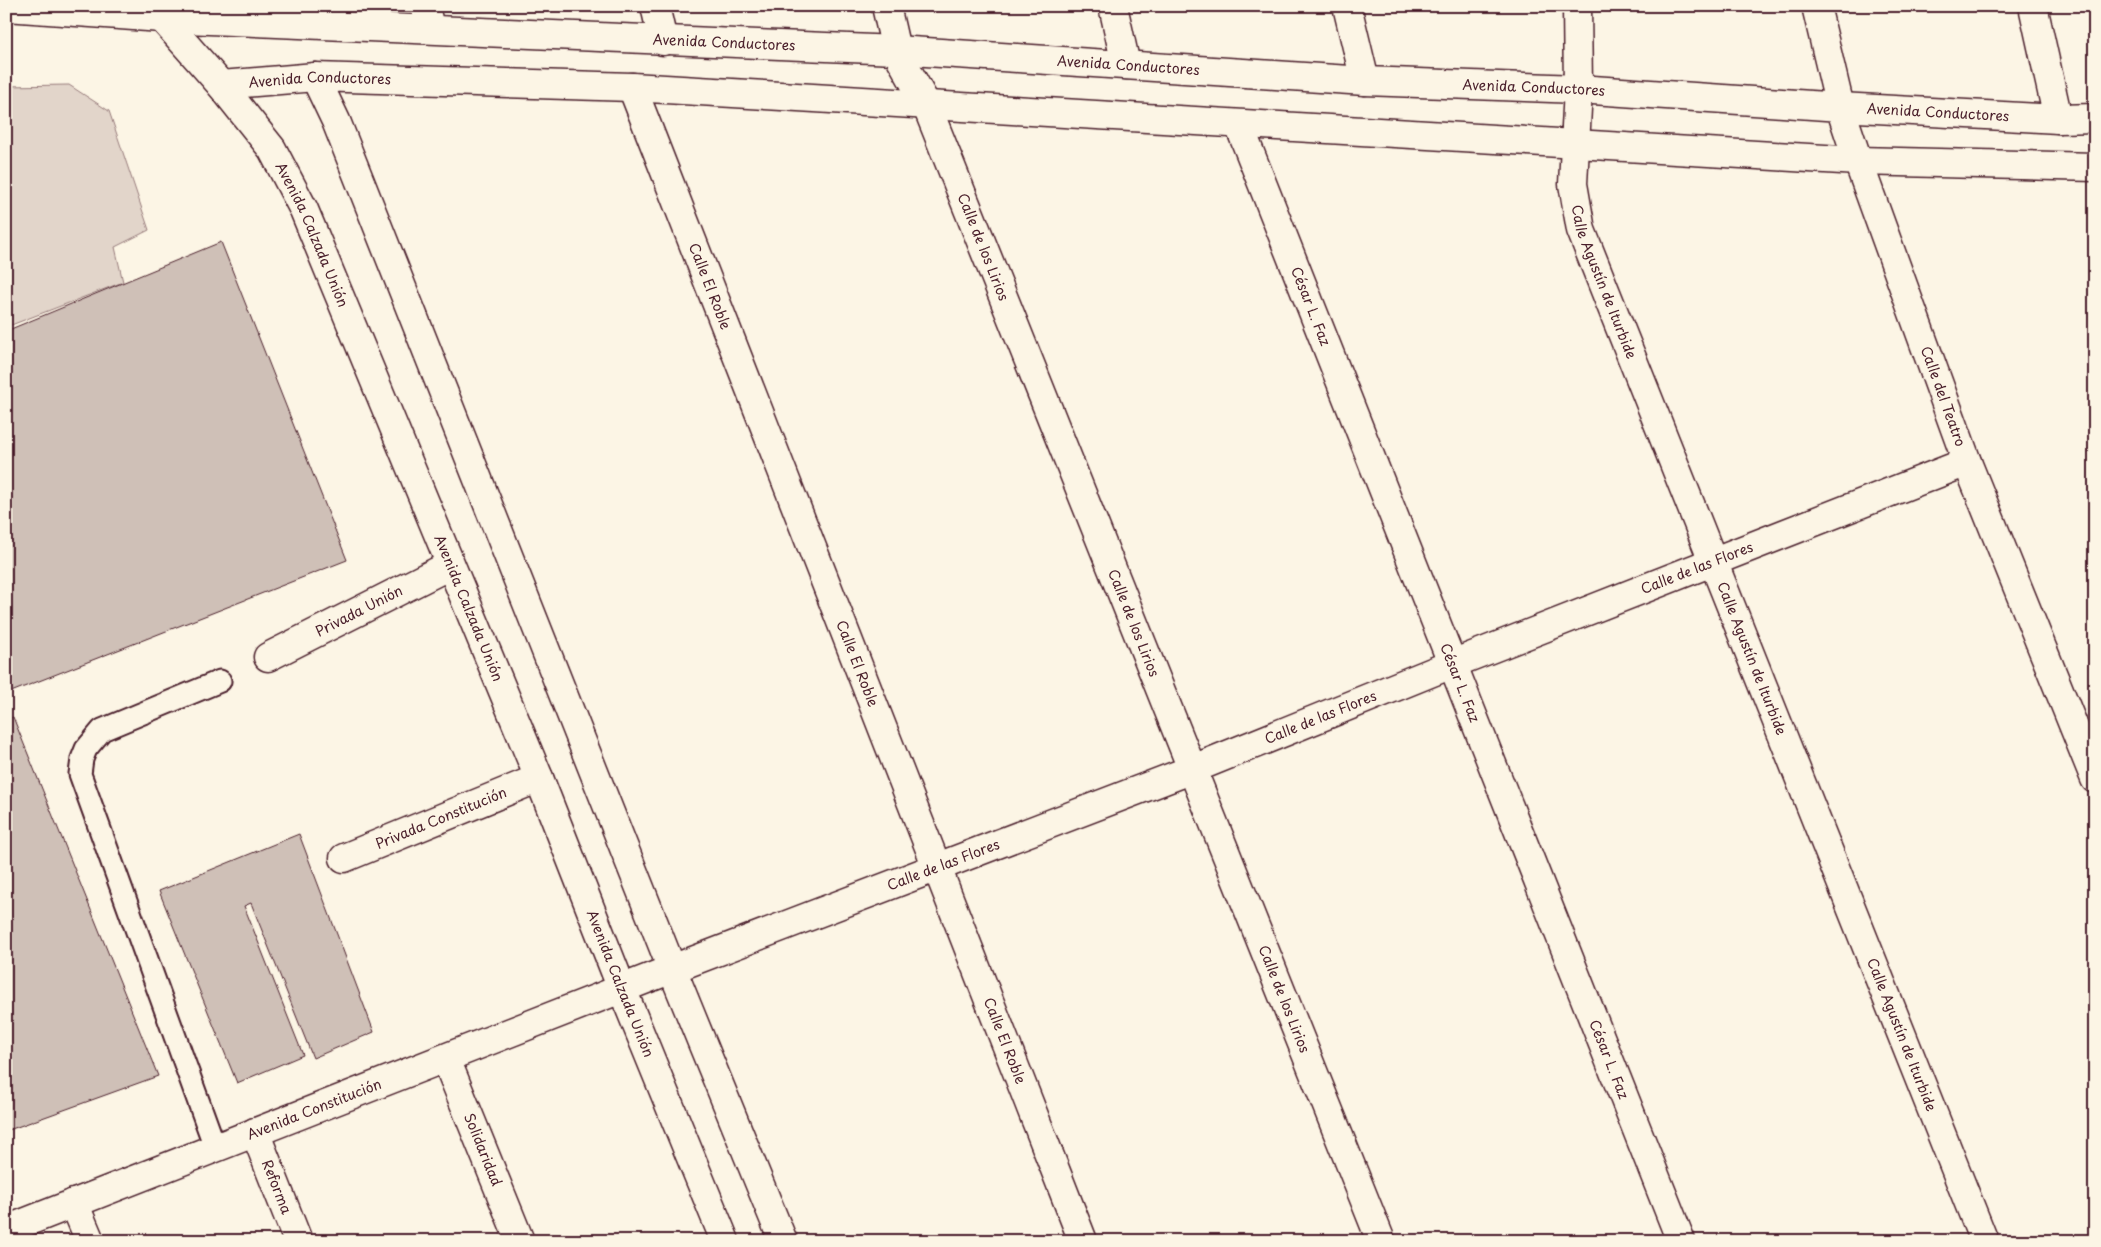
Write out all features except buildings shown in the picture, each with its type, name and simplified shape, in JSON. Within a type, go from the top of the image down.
[{"type":"street","points":[[655,6],[663,41]]},
{"type":"street","name":"Calle de los Lirios","points":[[886,6],[896,50],[926,104],[1381,1241]]},
{"type":"street","points":[[1113,6],[1126,65]]},
{"type":"street","points":[[1347,6],[1365,81]]},
{"type":"street","name":"Calle Agustín de Iturbide","points":[[1577,6],[1578,89],[1573,184],[1581,230],[1984,1241]]},
{"type":"street","name":"Calle del Teatro","points":[[1816,6],[1840,107],[1858,161],[1967,462],[2095,779]]},
{"type":"street","points":[[2033,6],[2058,119]]},
{"type":"street","name":"Avenida Conductores","points":[[6,7],[427,18],[663,41],[896,50],[1365,81],[1578,89],[1840,107],[2058,119],[2095,118]]},
{"type":"street","name":"Avenida Calzada Unión","points":[[161,12],[272,149],[304,210],[340,291],[539,778],[622,989],[725,1241]]},
{"type":"street","points":[[315,77],[340,130],[672,970],[782,1241]]},
{"type":"street","name":"Avenida Conductores","points":[[221,85],[315,77],[632,87],[1858,161],[2095,168]]},
{"type":"street","name":"Calle El Roble","points":[[632,87],[936,869],[1083,1241]]},
{"type":"street","name":"César L. Faz","points":[[1239,125],[1681,1241]]},
{"type":"street","name":"Calle de las Flores","points":[[622,989],[1193,770],[1452,664],[1967,462]]},
{"type":"street","name":"Privada Unión","points":[[268,657],[450,564]]},
{"type":"street","name":"Privada Constitución","points":[[344,858],[539,778]]},
{"type":"street","name":"Avenida Constitución","points":[[6,1230],[622,989]]},
{"type":"street","name":"Solidaridad","points":[[446,1059],[520,1241]]},
{"type":"street","name":"Reforma","points":[[254,1132],[298,1241]]},
{"type":"street","points":[[74,1203],[90,1241]]},
{"type":"lane","points":[[215,1147],[80,774],[82,759],[86,749],[102,730],[220,681]]},
{"type":"shaded area","points":[[69,85],[109,111],[149,230],[115,247],[123,282],[6,327],[6,86]]}]
